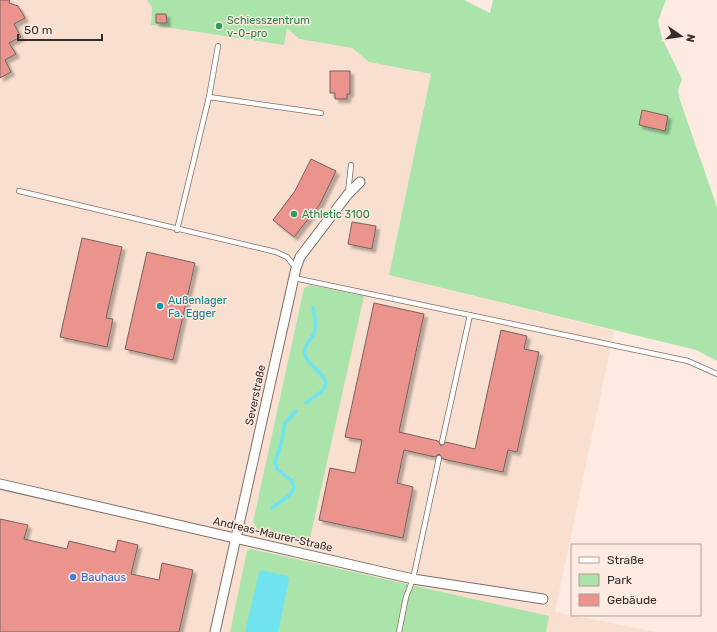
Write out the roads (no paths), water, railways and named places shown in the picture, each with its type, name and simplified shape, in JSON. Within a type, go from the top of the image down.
[{"type":"street","name":"Severstraße","points":[[215,632],[296,268],[300,257],[348,194],[360,182]]},
{"type":"street","name":"Andreas-Maurer-Straße","points":[[0,484],[412,579],[543,599]]},
{"type":"lane","points":[[177,230],[209,97],[218,46]]},
{"type":"lane","points":[[209,97],[322,113]]},
{"type":"lane","points":[[348,194],[351,164]]},
{"type":"lane","points":[[19,191],[177,230],[276,252],[287,257],[296,268]]},
{"type":"lane","points":[[294,278],[688,362],[717,374]]},
{"type":"lane","points":[[442,442],[470,315]]},
{"type":"lane","points":[[399,632],[439,458]]},
{"type":"water","points":[[261,570],[287,576],[289,580],[278,632],[245,632]]},
{"type":"waterway","points":[[306,403],[319,394],[326,385],[322,375],[305,355],[305,349],[315,330],[313,308]]},
{"type":"waterway","points":[[272,508],[291,494],[294,488],[292,481],[277,469],[275,462],[281,444],[285,423],[296,411]]},
{"type":"place","name":"Schiesszentrum v-0-pro","points":[[219,26]]},
{"type":"place","name":"Athletic 3100","points":[[294,214]]},
{"type":"place","name":"Außenlager Fa. Egger","points":[[160,306]]},
{"type":"place","name":"Bauhaus","points":[[73,577]]}]
